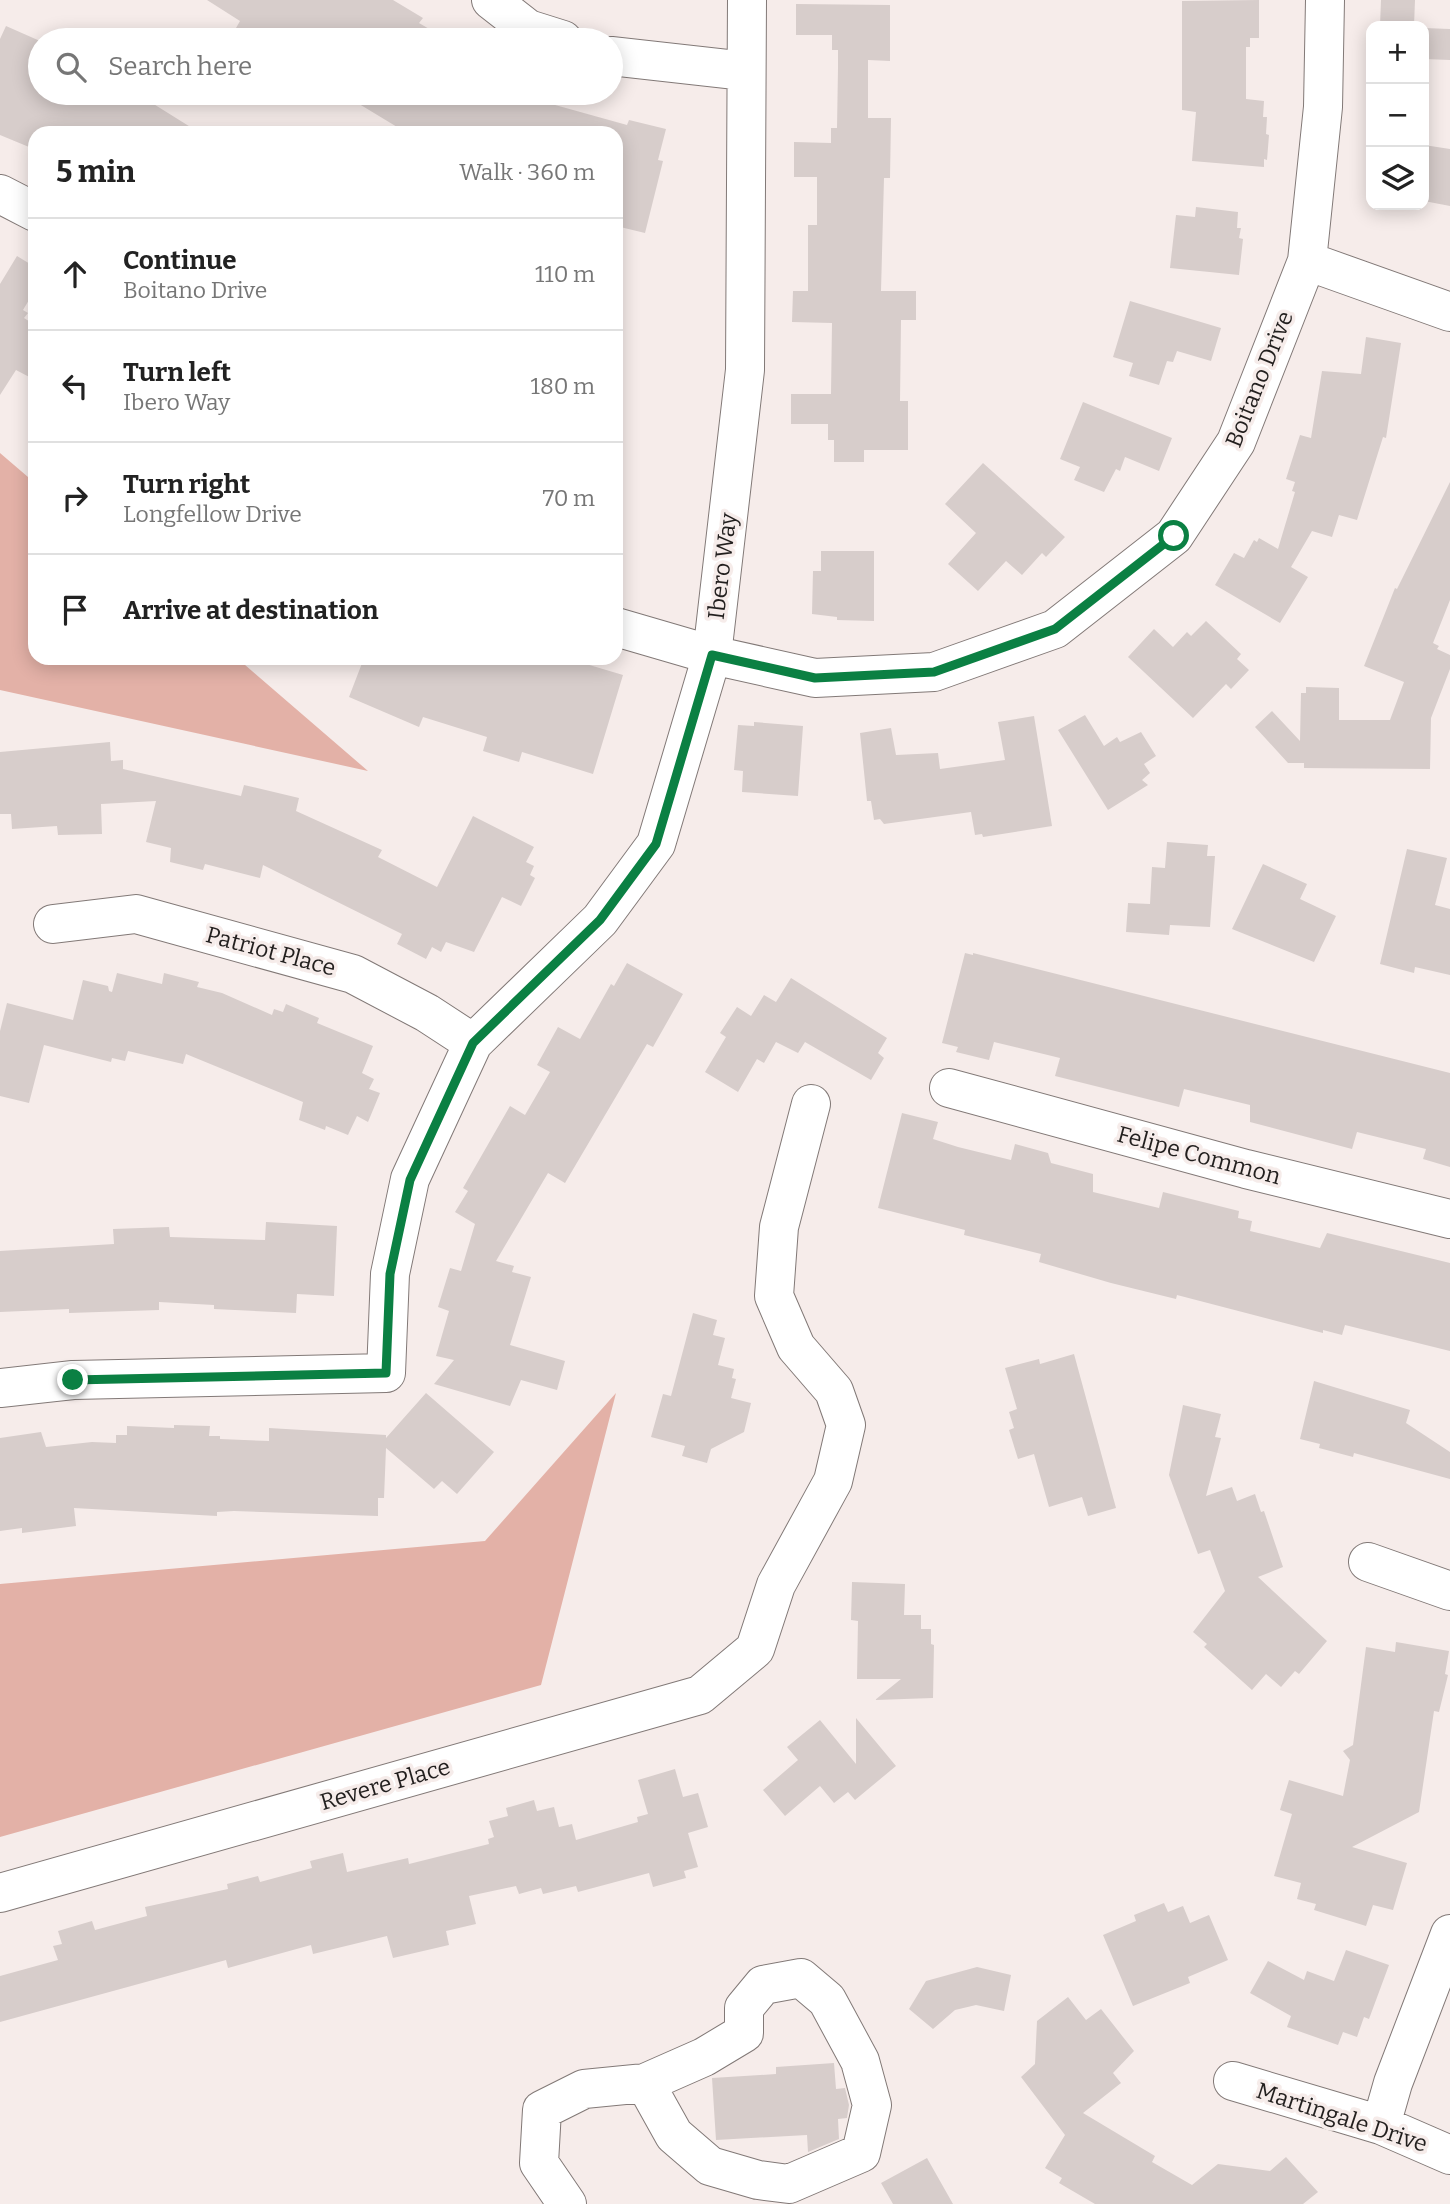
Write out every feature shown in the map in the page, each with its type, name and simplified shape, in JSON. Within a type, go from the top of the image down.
[{"type":"street","points":[[491,0],[527,28]]},
{"type":"street","name":"Ibero Way","points":[[0,1388],[73,1380],[386,1373],[390,1274],[410,1180],[473,1043],[600,920],[656,844],[712,655],[745,370],[747,0]]},
{"type":"street","name":"Boitano Drive","points":[[623,629],[712,655],[815,678],[934,672],[1055,629],[1174,536],[1236,442],[1307,261],[1323,107],[1325,0]]},
{"type":"street","points":[[623,57],[745,71]]},
{"type":"street","points":[[0,194],[28,208]]},
{"type":"street","points":[[1307,261],[1450,312]]},
{"type":"street","name":"Patriot Place","points":[[53,924],[136,914],[353,974],[427,1013],[473,1043]]},
{"type":"street","name":"Felipe Common","points":[[949,1088],[1246,1169],[1450,1219]]},
{"type":"street","name":"Revere Place","points":[[0,1893],[700,1695],[755,1649],[776,1585],[833,1481],[846,1425],[834,1391],[796,1348],[774,1296],[779,1227],[811,1104]]},
{"type":"street","points":[[1368,1562],[1450,1591]]},
{"type":"street","points":[[1381,2125],[1393,2083],[1450,1934]]},
{"type":"street","points":[[566,2204],[538,2163],[542,2110],[584,2089],[645,2083],[704,2057],[744,2033],[744,2008],[763,1985],[801,1978],[827,2000],[860,2061],[872,2105],[861,2153],[789,2184],[758,2180],[710,2166],[674,2135],[645,2083]]},
{"type":"street","name":"Martingale Drive","points":[[1233,2081],[1381,2125],[1450,2155]]},
{"type":"shaded area","points":[[0,453],[28,477],[28,665],[245,665],[368,771],[0,690]]},
{"type":"shaded area","points":[[616,1393],[541,1685],[0,1837],[0,1584],[485,1541]]},
{"type":"building","points":[[207,0],[393,0],[423,18],[419,23],[428,28],[236,28],[240,21]]},
{"type":"building","points":[[1259,0],[1259,38],[1250,38],[1250,47],[1246,47],[1246,99],[1264,101],[1263,117],[1267,117],[1266,134],[1269,135],[1267,160],[1264,159],[1264,167],[1192,161],[1196,112],[1182,110],[1182,1]]},
{"type":"building","points":[[1381,0],[1415,0],[1414,21],[1380,21]]},
{"type":"building","points":[[796,4],[890,5],[890,61],[868,60],[868,118],[891,118],[890,178],[884,178],[881,291],[916,291],[916,320],[901,320],[900,401],[908,401],[908,450],[864,450],[864,462],[834,462],[834,440],[828,440],[828,424],[791,424],[791,394],[831,394],[832,323],[792,322],[793,291],[808,291],[808,225],[817,225],[817,177],[794,177],[794,142],[831,143],[831,128],[837,128],[838,68],[838,50],[832,50],[832,35],[796,35]]},
{"type":"building","points":[[6,26],[28,36],[28,105],[155,105],[189,126],[28,126],[28,147],[0,135],[0,39]]},
{"type":"building","points":[[1429,28],[1450,29],[1450,60],[1429,59]]},
{"type":"building","points":[[361,105],[555,105],[627,125],[629,120],[666,129],[658,160],[663,161],[645,233],[623,228],[623,126],[395,126]]},
{"type":"building","points":[[1429,146],[1450,149],[1450,206],[1429,202]]},
{"type":"building","points":[[1196,207],[1238,212],[1237,228],[1241,228],[1239,238],[1243,239],[1239,275],[1170,268],[1176,215],[1195,217]]},
{"type":"building","points":[[17,256],[28,263],[28,302],[23,310],[28,313],[24,318],[28,321],[28,376],[16,370],[0,395],[0,284]]},
{"type":"building","points":[[1130,301],[1221,328],[1211,361],[1177,351],[1173,362],[1167,361],[1159,385],[1129,376],[1133,363],[1113,357]]},
{"type":"building","points":[[1366,337],[1401,343],[1386,438],[1383,437],[1357,520],[1339,515],[1332,537],[1312,531],[1291,567],[1308,577],[1280,623],[1215,585],[1234,553],[1244,558],[1254,540],[1257,542],[1259,538],[1278,549],[1295,492],[1292,491],[1295,482],[1286,479],[1300,435],[1311,438],[1322,371],[1361,374]]},
{"type":"building","points":[[1083,402],[1172,438],[1159,471],[1125,457],[1120,471],[1116,469],[1104,492],[1074,480],[1080,467],[1060,459]]},
{"type":"building","points":[[983,463],[1065,537],[1046,557],[1042,553],[1022,575],[1006,561],[978,591],[948,564],[976,533],[945,504]]},
{"type":"building","points":[[1450,482],[1450,600],[1433,643],[1439,646],[1437,649],[1450,655],[1450,669],[1431,718],[1430,769],[1304,768],[1304,763],[1288,763],[1255,727],[1272,711],[1300,741],[1301,693],[1306,693],[1306,687],[1339,688],[1339,720],[1390,720],[1404,682],[1364,666],[1395,588],[1397,589]]},
{"type":"building","points":[[821,551],[874,551],[874,621],[837,620],[837,617],[812,614],[813,571],[821,571]]},
{"type":"building","points":[[1206,621],[1241,654],[1237,659],[1249,670],[1231,689],[1226,684],[1193,718],[1128,657],[1154,629],[1173,647],[1187,632],[1191,636]]},
{"type":"building","points":[[361,665],[589,665],[623,675],[593,774],[522,752],[519,762],[483,751],[487,737],[423,717],[419,727],[349,697]]},
{"type":"building","points":[[1085,715],[1104,746],[1117,737],[1120,742],[1141,732],[1156,756],[1144,764],[1150,773],[1142,780],[1148,785],[1108,810],[1058,730]]},
{"type":"building","points":[[1034,716],[1052,826],[983,837],[982,834],[975,835],[971,812],[884,824],[880,819],[874,820],[871,801],[867,801],[860,733],[891,728],[896,755],[938,753],[940,769],[1005,760],[998,722]]},
{"type":"building","points":[[754,722],[803,726],[798,796],[742,792],[743,771],[734,770],[738,725],[754,726]]},
{"type":"building","points":[[110,742],[111,761],[123,760],[123,769],[241,796],[244,785],[299,798],[296,811],[382,850],[378,857],[437,887],[473,816],[534,847],[526,862],[534,866],[530,875],[535,878],[521,906],[502,897],[474,952],[446,942],[441,952],[432,947],[426,959],[397,944],[402,934],[263,865],[260,878],[205,864],[203,870],[170,862],[171,848],[146,842],[156,801],[101,804],[102,834],[58,835],[57,826],[12,829],[11,814],[0,814],[0,752]]},
{"type":"building","points":[[1167,842],[1208,845],[1207,856],[1215,856],[1210,927],[1170,925],[1169,935],[1126,932],[1128,903],[1150,904],[1152,867],[1165,868]]},
{"type":"building","points":[[1407,849],[1447,858],[1435,905],[1450,909],[1450,975],[1415,967],[1414,973],[1380,964]]},
{"type":"building","points":[[1263,864],[1307,884],[1300,899],[1336,916],[1314,962],[1232,929]]},
{"type":"building","points":[[965,953],[1450,1073],[1450,1167],[1423,1159],[1426,1149],[1357,1132],[1352,1149],[1250,1122],[1250,1105],[1184,1089],[1179,1107],[1055,1076],[1060,1058],[994,1042],[989,1060],[956,1052],[958,1047],[942,1043]]},
{"type":"building","points":[[627,963],[683,994],[653,1047],[647,1044],[565,1183],[548,1173],[496,1261],[514,1266],[512,1272],[531,1277],[510,1345],[565,1361],[557,1390],[521,1380],[510,1406],[434,1384],[454,1360],[436,1356],[449,1311],[438,1307],[450,1268],[461,1271],[475,1224],[455,1212],[468,1191],[463,1188],[510,1106],[525,1115],[550,1072],[537,1065],[558,1027],[580,1039],[611,984],[614,986]]},
{"type":"building","points":[[117,973],[162,984],[164,973],[199,982],[197,987],[222,993],[272,1015],[274,1009],[283,1012],[286,1004],[319,1018],[317,1023],[373,1046],[362,1073],[374,1079],[369,1089],[380,1093],[368,1122],[357,1116],[348,1135],[326,1126],[325,1130],[299,1120],[303,1102],[186,1054],[183,1064],[128,1051],[125,1061],[112,1058],[111,1062],[44,1045],[29,1103],[0,1096],[0,1031],[7,1003],[73,1020],[83,980],[108,986],[112,992]]},
{"type":"building","points":[[791,978],[887,1038],[878,1053],[884,1058],[871,1080],[805,1042],[798,1053],[776,1042],[764,1063],[757,1059],[738,1092],[705,1072],[726,1037],[720,1033],[737,1007],[751,1016],[764,995],[776,1002]]},
{"type":"building","points":[[902,1113],[938,1122],[933,1139],[958,1147],[1011,1160],[1015,1144],[1048,1153],[1051,1163],[1093,1174],[1093,1192],[1159,1208],[1163,1192],[1239,1211],[1238,1218],[1252,1221],[1250,1231],[1320,1248],[1327,1233],[1450,1263],[1450,1351],[1345,1325],[1342,1335],[1323,1330],[1323,1333],[1177,1295],[1176,1299],[1111,1283],[1039,1262],[1041,1254],[964,1235],[965,1230],[878,1208]]},
{"type":"building","points":[[266,1222],[337,1226],[334,1296],[297,1294],[296,1313],[214,1309],[214,1305],[159,1302],[159,1310],[69,1313],[69,1309],[0,1312],[0,1251],[114,1244],[113,1229],[169,1227],[170,1237],[265,1240]]},
{"type":"building","points":[[693,1313],[717,1320],[713,1335],[725,1338],[718,1365],[734,1369],[732,1378],[736,1379],[731,1398],[751,1403],[744,1432],[711,1449],[707,1463],[682,1456],[685,1446],[651,1437],[663,1394],[671,1396]]},
{"type":"building","points":[[1074,1354],[1116,1508],[1088,1516],[1082,1497],[1049,1507],[1034,1454],[1018,1459],[1009,1430],[1014,1428],[1009,1412],[1017,1409],[1005,1368],[1039,1359],[1040,1364]]},
{"type":"building","points":[[1314,1381],[1410,1410],[1406,1423],[1450,1452],[1450,1479],[1354,1453],[1353,1457],[1319,1448],[1320,1444],[1300,1439]]},
{"type":"building","points":[[426,1393],[494,1452],[457,1494],[442,1481],[434,1489],[386,1448],[384,1498],[378,1498],[378,1516],[234,1511],[217,1512],[217,1516],[74,1508],[76,1526],[22,1533],[22,1528],[0,1531],[0,1438],[41,1432],[46,1447],[92,1442],[116,1443],[116,1435],[127,1435],[127,1426],[174,1428],[174,1425],[210,1426],[209,1436],[220,1436],[220,1439],[269,1441],[269,1428],[386,1435],[386,1438]]},
{"type":"building","points":[[1183,1405],[1221,1414],[1215,1437],[1221,1438],[1206,1496],[1232,1487],[1237,1501],[1255,1494],[1261,1512],[1264,1511],[1283,1567],[1258,1577],[1327,1641],[1299,1674],[1295,1671],[1281,1687],[1266,1674],[1252,1690],[1204,1647],[1207,1644],[1193,1632],[1225,1591],[1210,1550],[1198,1554],[1169,1475]]},
{"type":"building","points":[[852,1582],[905,1584],[904,1615],[921,1615],[921,1629],[931,1629],[931,1644],[934,1645],[933,1698],[875,1700],[901,1679],[857,1679],[858,1621],[851,1620]]},
{"type":"building","points":[[1396,1642],[1449,1651],[1445,1674],[1448,1675],[1439,1712],[1434,1711],[1419,1812],[1352,1847],[1407,1863],[1393,1910],[1373,1905],[1366,1926],[1314,1910],[1316,1904],[1297,1899],[1301,1883],[1274,1876],[1292,1814],[1280,1810],[1289,1780],[1343,1796],[1350,1760],[1343,1751],[1353,1745],[1366,1647],[1395,1652]]},
{"type":"building","points":[[856,1718],[896,1766],[855,1800],[848,1792],[834,1803],[820,1786],[785,1816],[763,1790],[798,1760],[787,1747],[820,1720],[856,1764]]},
{"type":"building","points":[[675,1769],[683,1797],[698,1793],[708,1827],[688,1833],[698,1867],[684,1871],[686,1878],[653,1887],[649,1873],[578,1892],[576,1886],[543,1894],[541,1888],[519,1894],[516,1886],[469,1896],[476,1924],[446,1931],[449,1945],[393,1958],[387,1936],[313,1954],[311,1945],[228,1968],[226,1960],[0,2022],[0,1976],[58,1960],[53,1946],[62,1944],[58,1931],[92,1921],[95,1930],[147,1916],[145,1907],[228,1889],[227,1884],[258,1876],[260,1882],[312,1868],[310,1861],[343,1853],[347,1872],[408,1858],[409,1864],[489,1844],[488,1839],[494,1837],[489,1821],[508,1816],[506,1808],[534,1800],[537,1811],[554,1807],[559,1827],[572,1824],[576,1840],[638,1822],[637,1817],[648,1814],[638,1780]]},
{"type":"building","points":[[1164,1903],[1168,1912],[1183,1906],[1190,1923],[1209,1915],[1228,1960],[1188,1977],[1190,1983],[1133,2006],[1103,1935],[1136,1921],[1134,1915]]},
{"type":"building","points":[[1346,1950],[1389,1965],[1369,2019],[1364,2017],[1357,2037],[1343,2032],[1338,2045],[1287,2027],[1291,2016],[1250,1993],[1268,1961],[1304,1980],[1307,1971],[1334,1981]]},
{"type":"building","points":[[977,1967],[1011,1975],[1004,2011],[976,2005],[955,2010],[933,2029],[909,2009],[926,1981]]},
{"type":"building","points":[[1068,1997],[1086,2020],[1101,2009],[1134,2051],[1113,2073],[1121,2083],[1083,2113],[1155,2156],[1152,2162],[1192,2185],[1218,2164],[1270,2171],[1286,2157],[1318,2192],[1303,2204],[1095,2204],[1059,2183],[1062,2178],[1045,2168],[1065,2135],[1021,2077],[1035,2064],[1037,2021]]},
{"type":"building","points":[[834,2063],[836,2089],[845,2088],[849,2105],[847,2118],[838,2119],[839,2139],[808,2152],[807,2135],[716,2140],[712,2078],[776,2074],[776,2067]]},
{"type":"building","points":[[927,2158],[953,2204],[893,2204],[881,2183]]},
{"type":"route","points":[[73,1380],[386,1373],[390,1274],[410,1180],[473,1043],[600,920],[656,844],[712,655],[815,678],[934,672],[1055,629],[1174,536]]}]
